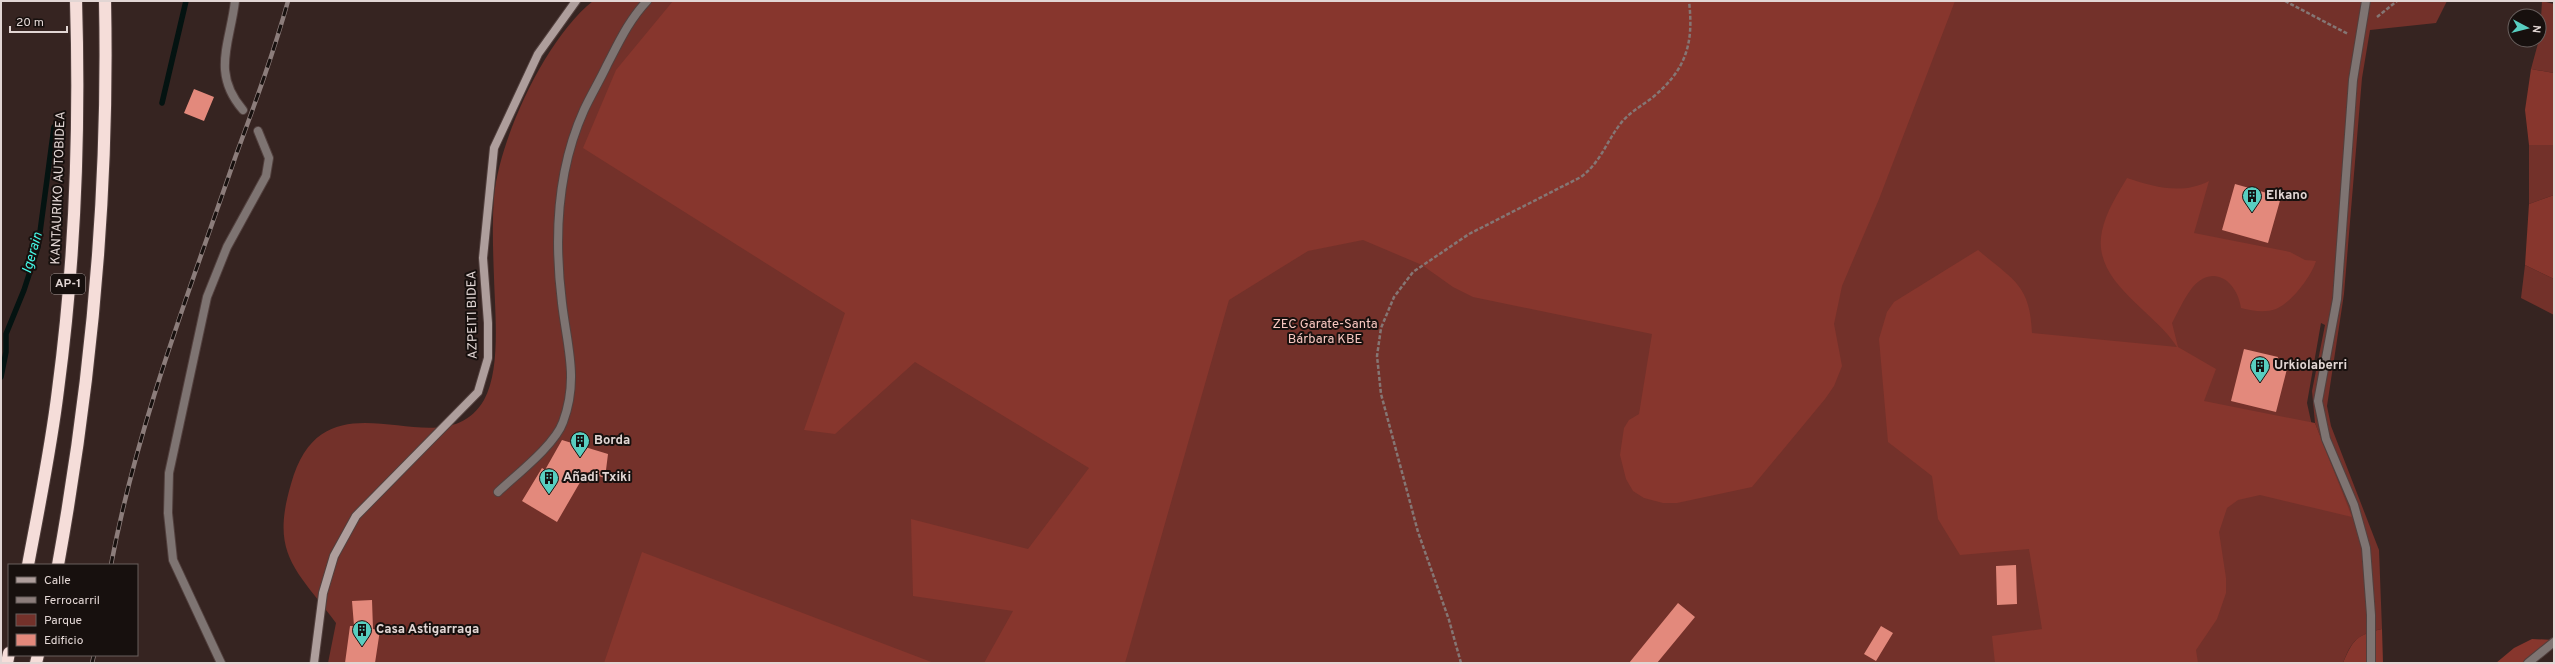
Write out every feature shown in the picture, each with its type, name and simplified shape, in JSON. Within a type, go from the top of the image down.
[{"type":"highway","name":"KANTAURIKO AUTOBIDEA","points":[[28,564],[58,390],[70,274],[76,159],[76,1]]},
{"type":"highway","name":"AP-1","points":[[58,564],[86,391],[98,275],[104,159],[105,1]]},
{"type":"main road","name":"AZPEITI BIDEA","points":[[314,663],[323,593],[334,556],[356,516],[478,392],[488,358],[483,258],[494,148],[538,54],[576,1]]},
{"type":"lane","points":[[236,1],[226,47],[224,78],[232,98],[243,110]]},
{"type":"lane","points":[[498,492],[540,454],[563,423],[571,393],[572,359],[562,303],[558,225],[563,176],[583,112],[632,16],[647,1]]},
{"type":"lane","points":[[2366,1],[2358,38],[2353,80],[2337,299],[2318,401],[2326,439],[2354,505],[2366,548],[2371,615],[2371,663]]},
{"type":"lane","points":[[222,663],[181,581],[173,560],[168,513],[168,473],[207,297],[227,247],[266,176],[269,158],[258,131]]},
{"type":"lane","points":[[2528,663],[2554,642]]},
{"type":"path","points":[[1461,663],[1449,620],[1418,532],[1381,394],[1377,356],[1384,318],[1401,285],[1413,272],[1438,252],[1469,234],[1581,177],[1591,169],[1621,123],[1663,87],[1680,67],[1690,40],[1689,1]]},
{"type":"path","points":[[2285,1],[2358,38]]},
{"type":"path","points":[[2362,23],[2373,19],[2397,1]]},
{"type":"green space","name":"ZEC Garate-Santa Bárbara KBE","points":[[593,1],[2447,1],[2436,23],[2370,30],[2362,78],[2344,294],[2327,406],[2331,426],[2379,550],[2382,629],[2361,636],[2356,640],[2349,649],[2343,663],[328,663],[336,623],[299,574],[285,545],[285,508],[291,484],[307,448],[329,430],[356,423],[413,427],[440,427],[465,420],[484,400],[493,373],[496,341],[493,216],[494,196],[498,172],[505,146],[528,90],[543,63],[575,18]],"holes":[[[2321,323],[2325,325],[2312,391],[2315,423],[2351,517],[2316,444],[2307,403]]]},
{"type":"green space","points":[[2542,1],[2554,4],[2554,73],[2531,69],[2537,48],[2547,48],[2547,8],[2542,8]]},
{"type":"green space","points":[[2529,145],[2554,145],[2554,195],[2529,204]]},
{"type":"green space","points":[[2525,265],[2554,279],[2554,315],[2521,298]]},
{"type":"shaded area","points":[[673,1],[1955,1],[1879,199],[1842,286],[1834,324],[1842,366],[1834,386],[1825,399],[1752,487],[1677,503],[1663,503],[1644,498],[1633,491],[1626,479],[1620,455],[1624,428],[1629,420],[1639,414],[1652,334],[1473,297],[1453,287],[1422,265],[1363,240],[1308,251],[1229,300],[1125,663],[984,663],[1013,611],[913,596],[911,519],[1028,549],[1089,468],[915,362],[835,434],[804,430],[845,313],[583,148],[616,70]]},
{"type":"shaded area","points":[[2531,69],[2554,73],[2554,145],[2529,145],[2525,110]]},
{"type":"shaded area","points":[[2127,178],[2158,187],[2178,189],[2189,188],[2209,181],[2194,233],[2290,252],[2305,260],[2316,261],[2310,274],[2300,289],[2282,306],[2276,309],[2259,311],[2241,308],[2239,298],[2229,283],[2223,278],[2216,276],[2208,277],[2200,281],[2192,288],[2172,323],[2178,347],[2216,369],[2204,401],[2315,423],[2352,517],[2260,495],[2238,500],[2227,508],[2219,532],[2226,578],[2226,593],[2217,619],[2196,650],[2198,663],[1995,663],[1992,636],[2042,629],[2029,549],[1960,555],[1938,519],[1932,476],[1888,442],[1879,339],[1887,312],[1894,302],[1978,250],[2010,277],[2023,293],[2028,304],[2031,317],[2032,333],[2177,347],[2167,333],[2127,294],[2115,280],[2106,265],[2101,249],[2102,231],[2109,210]]},
{"type":"shaded area","points":[[2554,195],[2554,279],[2525,265],[2529,204]]},
{"type":"shaded area","points":[[642,552],[934,663],[604,663]]},
{"type":"shaded area","points":[[2382,629],[2383,663],[2343,663],[2350,648],[2357,639],[2367,633]]},
{"type":"shaded area","points":[[2532,639],[2554,640],[2532,663],[2496,663],[2514,648]]},
{"type":"building","points":[[194,89],[214,97],[204,121],[184,113]]},
{"type":"building","name":"Elkano","points":[[2235,184],[2281,197],[2268,243],[2222,230]]},
{"type":"building","name":"Urkiolaberri","points":[[2244,349],[2278,357],[2277,362],[2288,365],[2276,412],[2231,401]]},
{"type":"building","points":[[562,440],[608,454],[605,478],[586,472],[557,522],[522,501],[542,468],[545,470]]},
{"type":"building","points":[[2016,565],[2017,604],[1997,605],[1996,566]]},
{"type":"building","name":"Casa Astigarraga","points":[[372,600],[373,629],[380,630],[375,663],[345,663],[350,626],[354,626],[352,601]]},
{"type":"building","points":[[1678,603],[1695,617],[1657,663],[1629,663]]},
{"type":"building","points":[[1881,626],[1893,633],[1876,661],[1864,654]]},
{"type":"waterway","name":"Igerain","points":[[162,103],[186,1]]},
{"type":"waterway","name":"Igerain","points":[[1,377],[6,352],[6,334],[24,290],[38,247],[54,127]]},
{"type":"railway","points":[[111,564],[122,513],[150,410],[182,309],[270,61],[288,1]]},
{"type":"railway","points":[[92,663],[94,656]]},
{"type":"place","name":"Elkano","points":[[2252,213]]},
{"type":"place","name":"Urkiolaberri","points":[[2260,383]]},
{"type":"place","name":"Borda","points":[[580,458]]},
{"type":"place","name":"Añadi Txiki","points":[[549,495]]},
{"type":"place","name":"Casa Astigarraga","points":[[362,647]]}]
